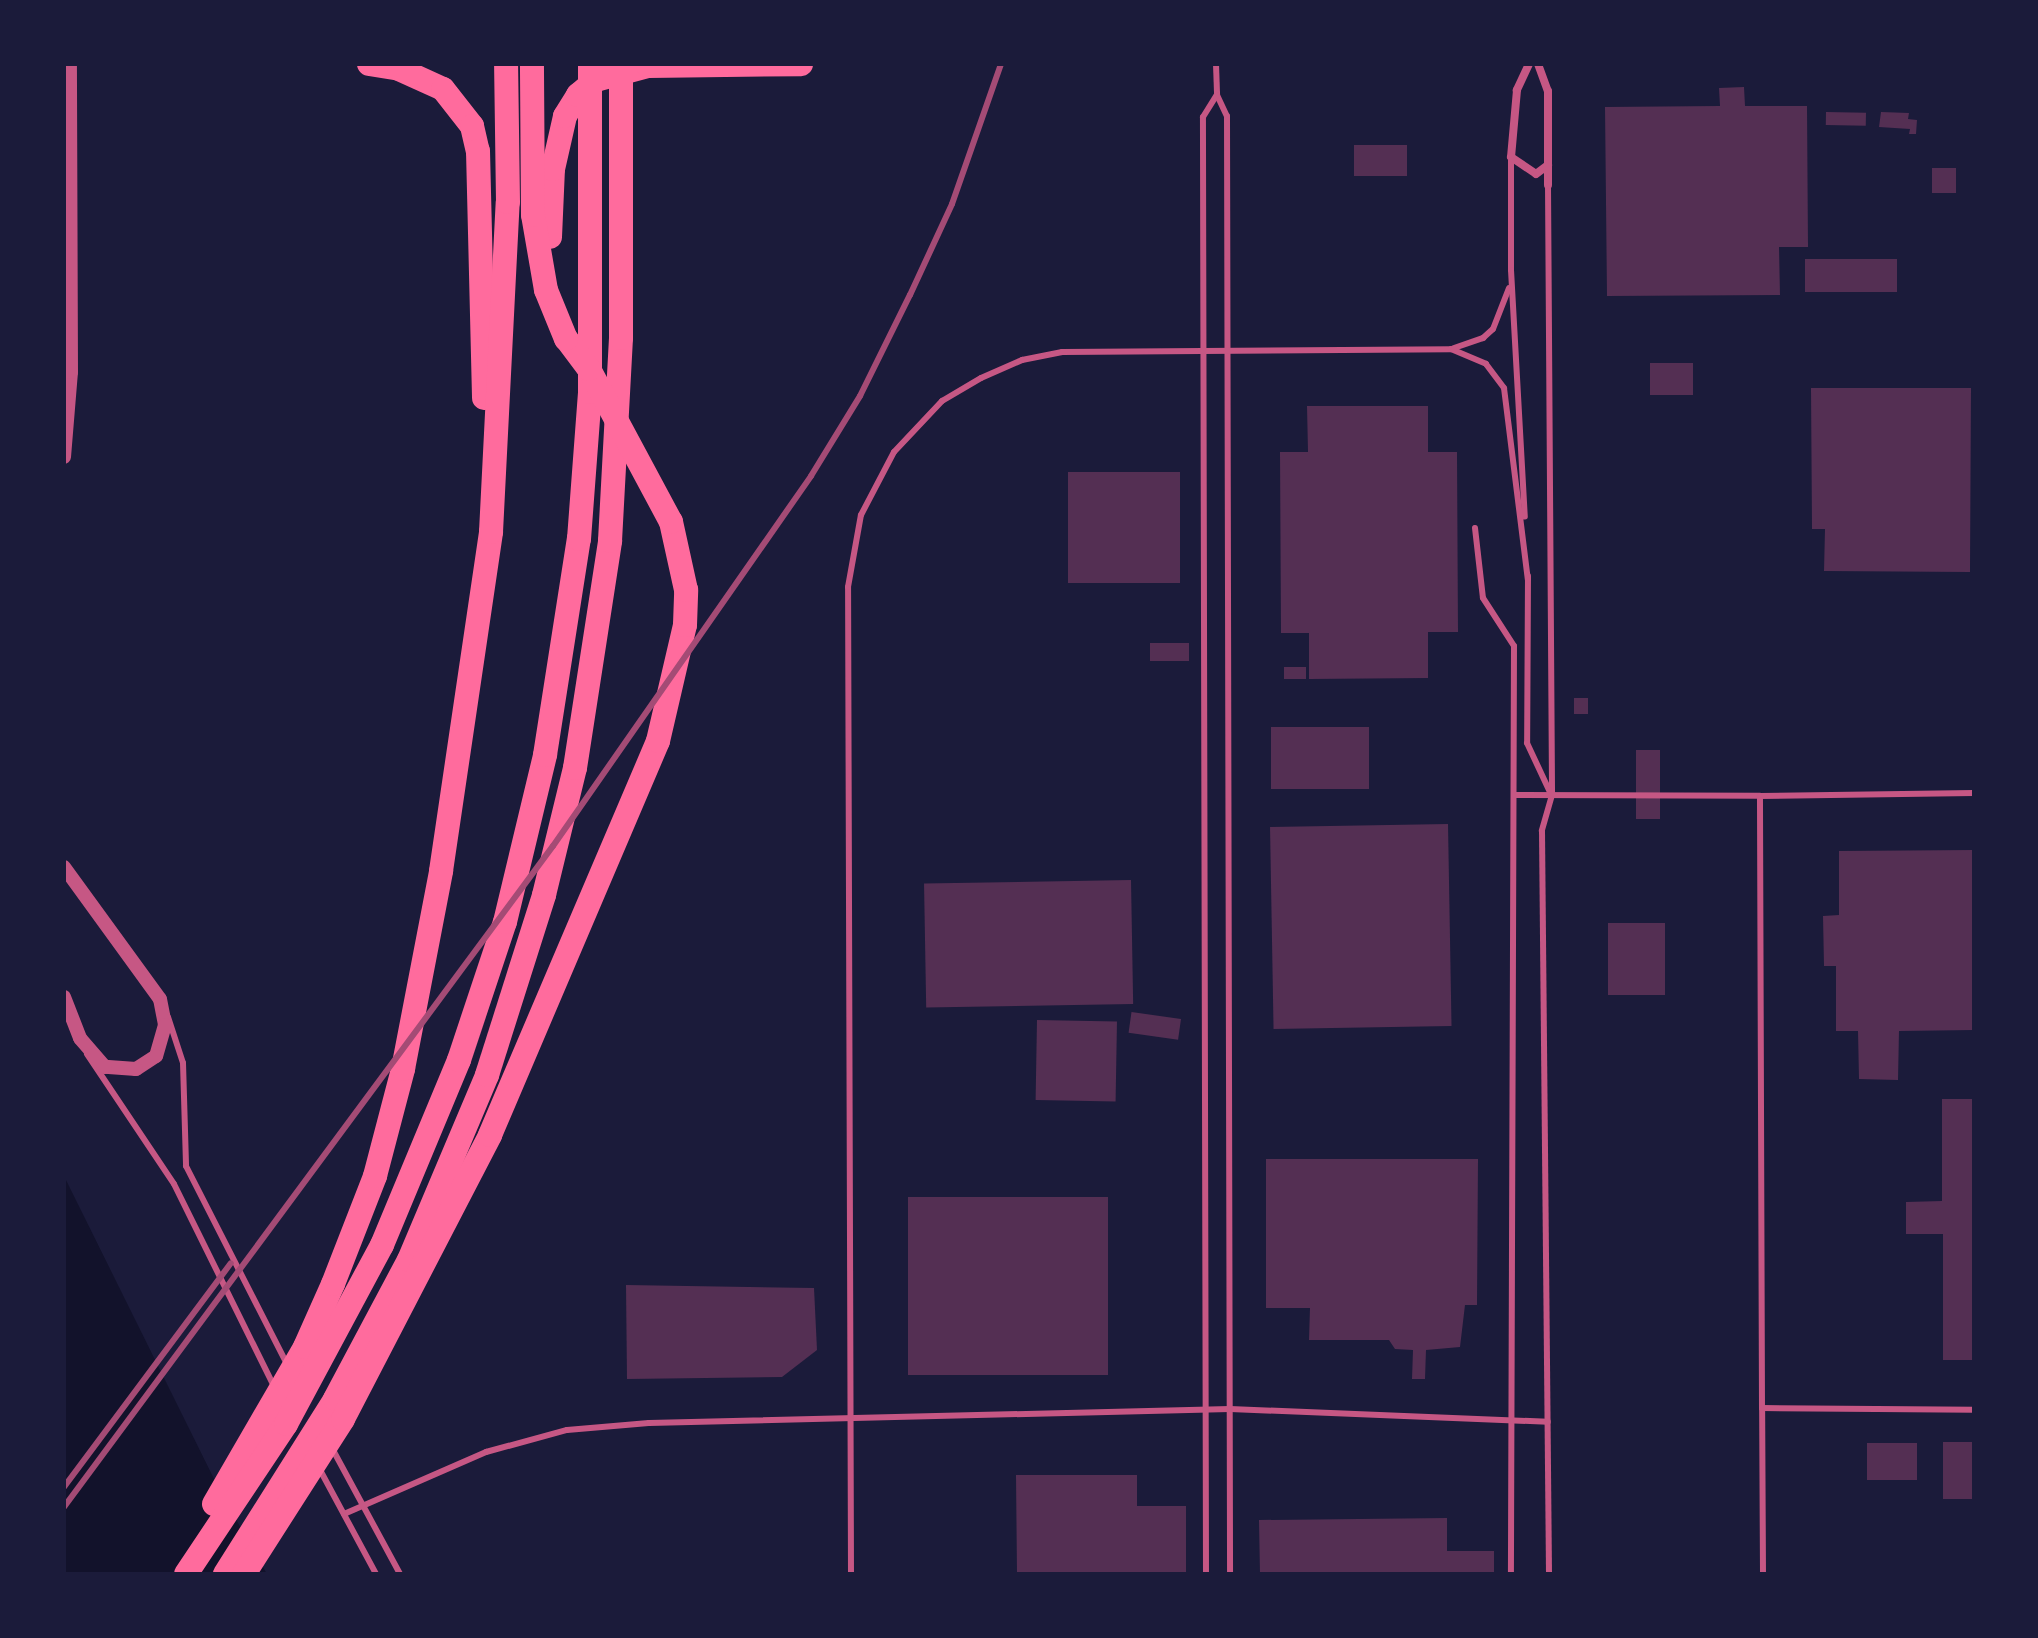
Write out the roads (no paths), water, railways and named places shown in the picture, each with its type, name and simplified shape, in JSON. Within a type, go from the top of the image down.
[{"type":"highway","points":[[369,64],[399,69],[443,89],[472,126],[478,151],[485,390],[474,656]]},
{"type":"highway","points":[[176,1574],[305,1347],[375,1176],[416,1003],[474,656],[499,411],[508,202],[506,64]]},
{"type":"highway","points":[[244,1574],[343,1419],[442,1237],[540,1024],[658,741],[685,625],[681,558],[665,509],[589,369],[554,313],[538,256],[533,215],[532,64]]},
{"type":"highway","points":[[186,1574],[286,1424],[382,1245],[459,1060],[505,922],[545,755],[579,539],[590,392],[590,64]]},
{"type":"highway","points":[[225,1574],[335,1399],[409,1260],[468,1126],[528,958],[575,768],[602,607],[617,453],[621,338],[621,64]]},
{"type":"highway","points":[[621,338],[634,217],[637,64]]},
{"type":"highway","points":[[589,369],[555,284],[549,222],[558,140],[578,95],[613,73],[648,66],[801,64]]},
{"type":"street","points":[[64,457],[71,372],[70,64]]},
{"type":"street","points":[[1529,64],[1517,90],[1511,157],[1536,174],[1548,165]]},
{"type":"street","points":[[1538,64],[1548,91],[1548,185]]},
{"type":"street","points":[[64,867],[160,999],[164,1038],[156,1056],[136,1069],[105,1067],[80,1038],[64,997]]},
{"type":"lane","points":[[1216,64],[1217,95],[1227,116],[1224,350],[1230,1574]]},
{"type":"lane","points":[[1206,1574],[1203,117],[1217,95]]},
{"type":"lane","points":[[1511,157],[1511,270],[1528,580],[1527,743],[1552,795]]},
{"type":"lane","points":[[1548,185],[1552,795],[1542,831],[1549,1574]]},
{"type":"lane","points":[[851,1574],[847,626],[851,550],[861,515],[880,474],[914,427],[981,378],[1022,360],[1062,352],[1451,349],[1483,338],[1493,329],[1506,305],[1511,270]]},
{"type":"lane","points":[[1451,349],[1486,364],[1504,388],[1528,580]]},
{"type":"lane","points":[[1475,528],[1483,598],[1514,646],[1509,1420],[1511,1574]]},
{"type":"lane","points":[[1515,795],[1974,793]]},
{"type":"lane","points":[[1760,796],[1763,1574]]},
{"type":"lane","points":[[160,999],[183,1063],[181,1146],[193,1186],[400,1574]]},
{"type":"lane","points":[[80,1038],[98,1074],[174,1184],[295,1425]]},
{"type":"lane","points":[[1762,1408],[1974,1410]]},
{"type":"lane","points":[[344,1514],[486,1452],[567,1430],[649,1423],[851,1421],[1230,1409],[1548,1422]]},
{"type":"lane","points":[[301,1437],[376,1574]]},
{"type":"railway","points":[[64,1507],[553,846],[811,476],[860,396],[952,204],[1001,64]]},
{"type":"railway","points":[[64,1487],[231,1263]]}]
